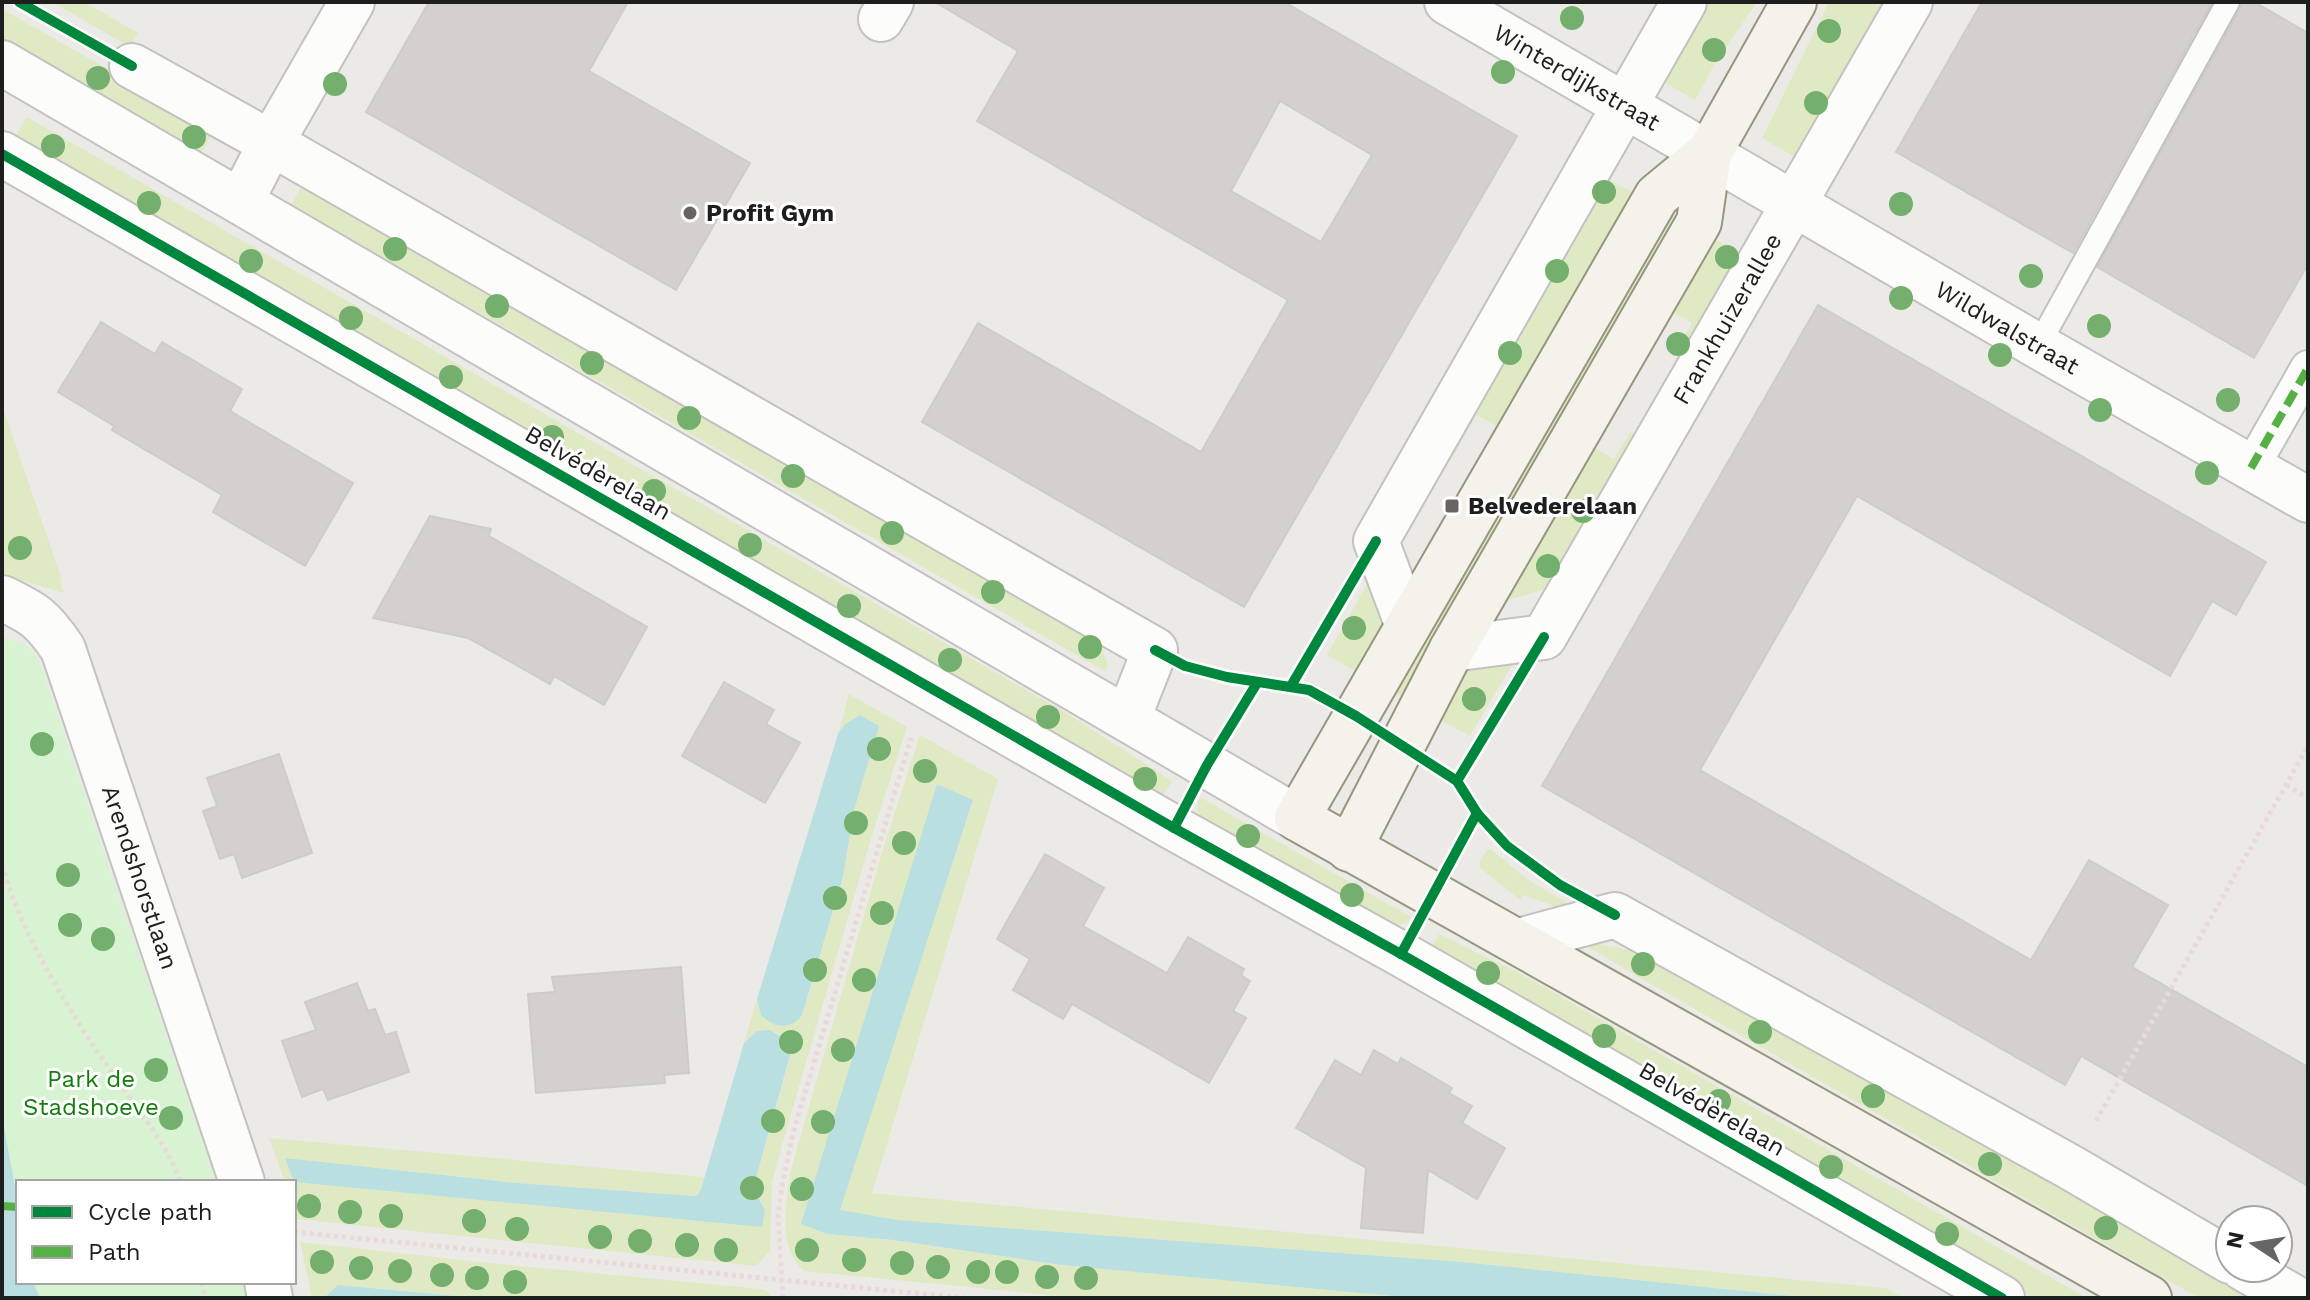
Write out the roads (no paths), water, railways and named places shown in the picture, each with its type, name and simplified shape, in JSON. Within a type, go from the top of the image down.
[{"type":"main road","points":[[1297,818],[1657,196],[1709,153],[1794,2]]},
{"type":"main road","points":[[1349,849],[1452,649],[1699,222],[1709,153]]},
{"type":"main road","name":"Belvédèrelaan","points":[[1297,818],[2149,1298]]},
{"type":"street","points":[[241,201],[352,2]]},
{"type":"street","name":"Winterdijkstraat","points":[[1447,2],[1624,107],[1709,153]]},
{"type":"street","points":[[1408,626],[1376,541],[1684,2]]},
{"type":"street","name":"Frankhuizerallee","points":[[1452,649],[1544,637],[1910,2]]},
{"type":"street","name":"Belvédèrelaan","points":[[2,63],[1297,818]]},
{"type":"street","points":[[132,66],[1155,650],[1128,718]]},
{"type":"street","name":"Wildwalstraat","points":[[1709,153],[2308,500]]},
{"type":"street","name":"Belvédèrelaan","points":[[2,154],[1174,828],[1415,962],[2002,1298]]},
{"type":"street","points":[[2251,468],[2308,368]]},
{"type":"street","name":"Arendshorstlaan","points":[[2,598],[30,611],[47,625],[63,649],[241,1180]]},
{"type":"street","points":[[1519,941],[1615,915],[2070,1167],[2214,1252]]},
{"type":"street","points":[[2271,1284],[2295,1298]]},
{"type":"lane","points":[[2038,346],[2228,2]]},
{"type":"water","points":[[860,715],[879,726],[854,810],[843,877],[802,1015],[793,1024],[776,1025],[761,1015],[757,999],[838,734],[844,725]]},
{"type":"water","points":[[937,784],[973,800],[840,1210],[897,1220],[1462,1262],[1812,1298],[1414,1298],[1061,1265],[893,1240],[827,1234],[801,1224]]},
{"type":"water","points":[[770,1030],[785,1039],[791,1052],[753,1189],[765,1210],[762,1227],[296,1182],[285,1158],[517,1183],[697,1195],[744,1043],[757,1031]]},
{"type":"water","points":[[2,1117],[16,1191],[16,1284],[34,1284],[40,1298],[2,1298]]},
{"type":"water","points":[[338,1285],[479,1298],[324,1298]]},
{"type":"place","name":"Profit Gym","points":[[690,213]]},
{"type":"place","name":"Belvederelaan","points":[[1452,506]]},
{"type":"park label","name":"Park de Stadshoeve","points":[[91,1093]]}]
